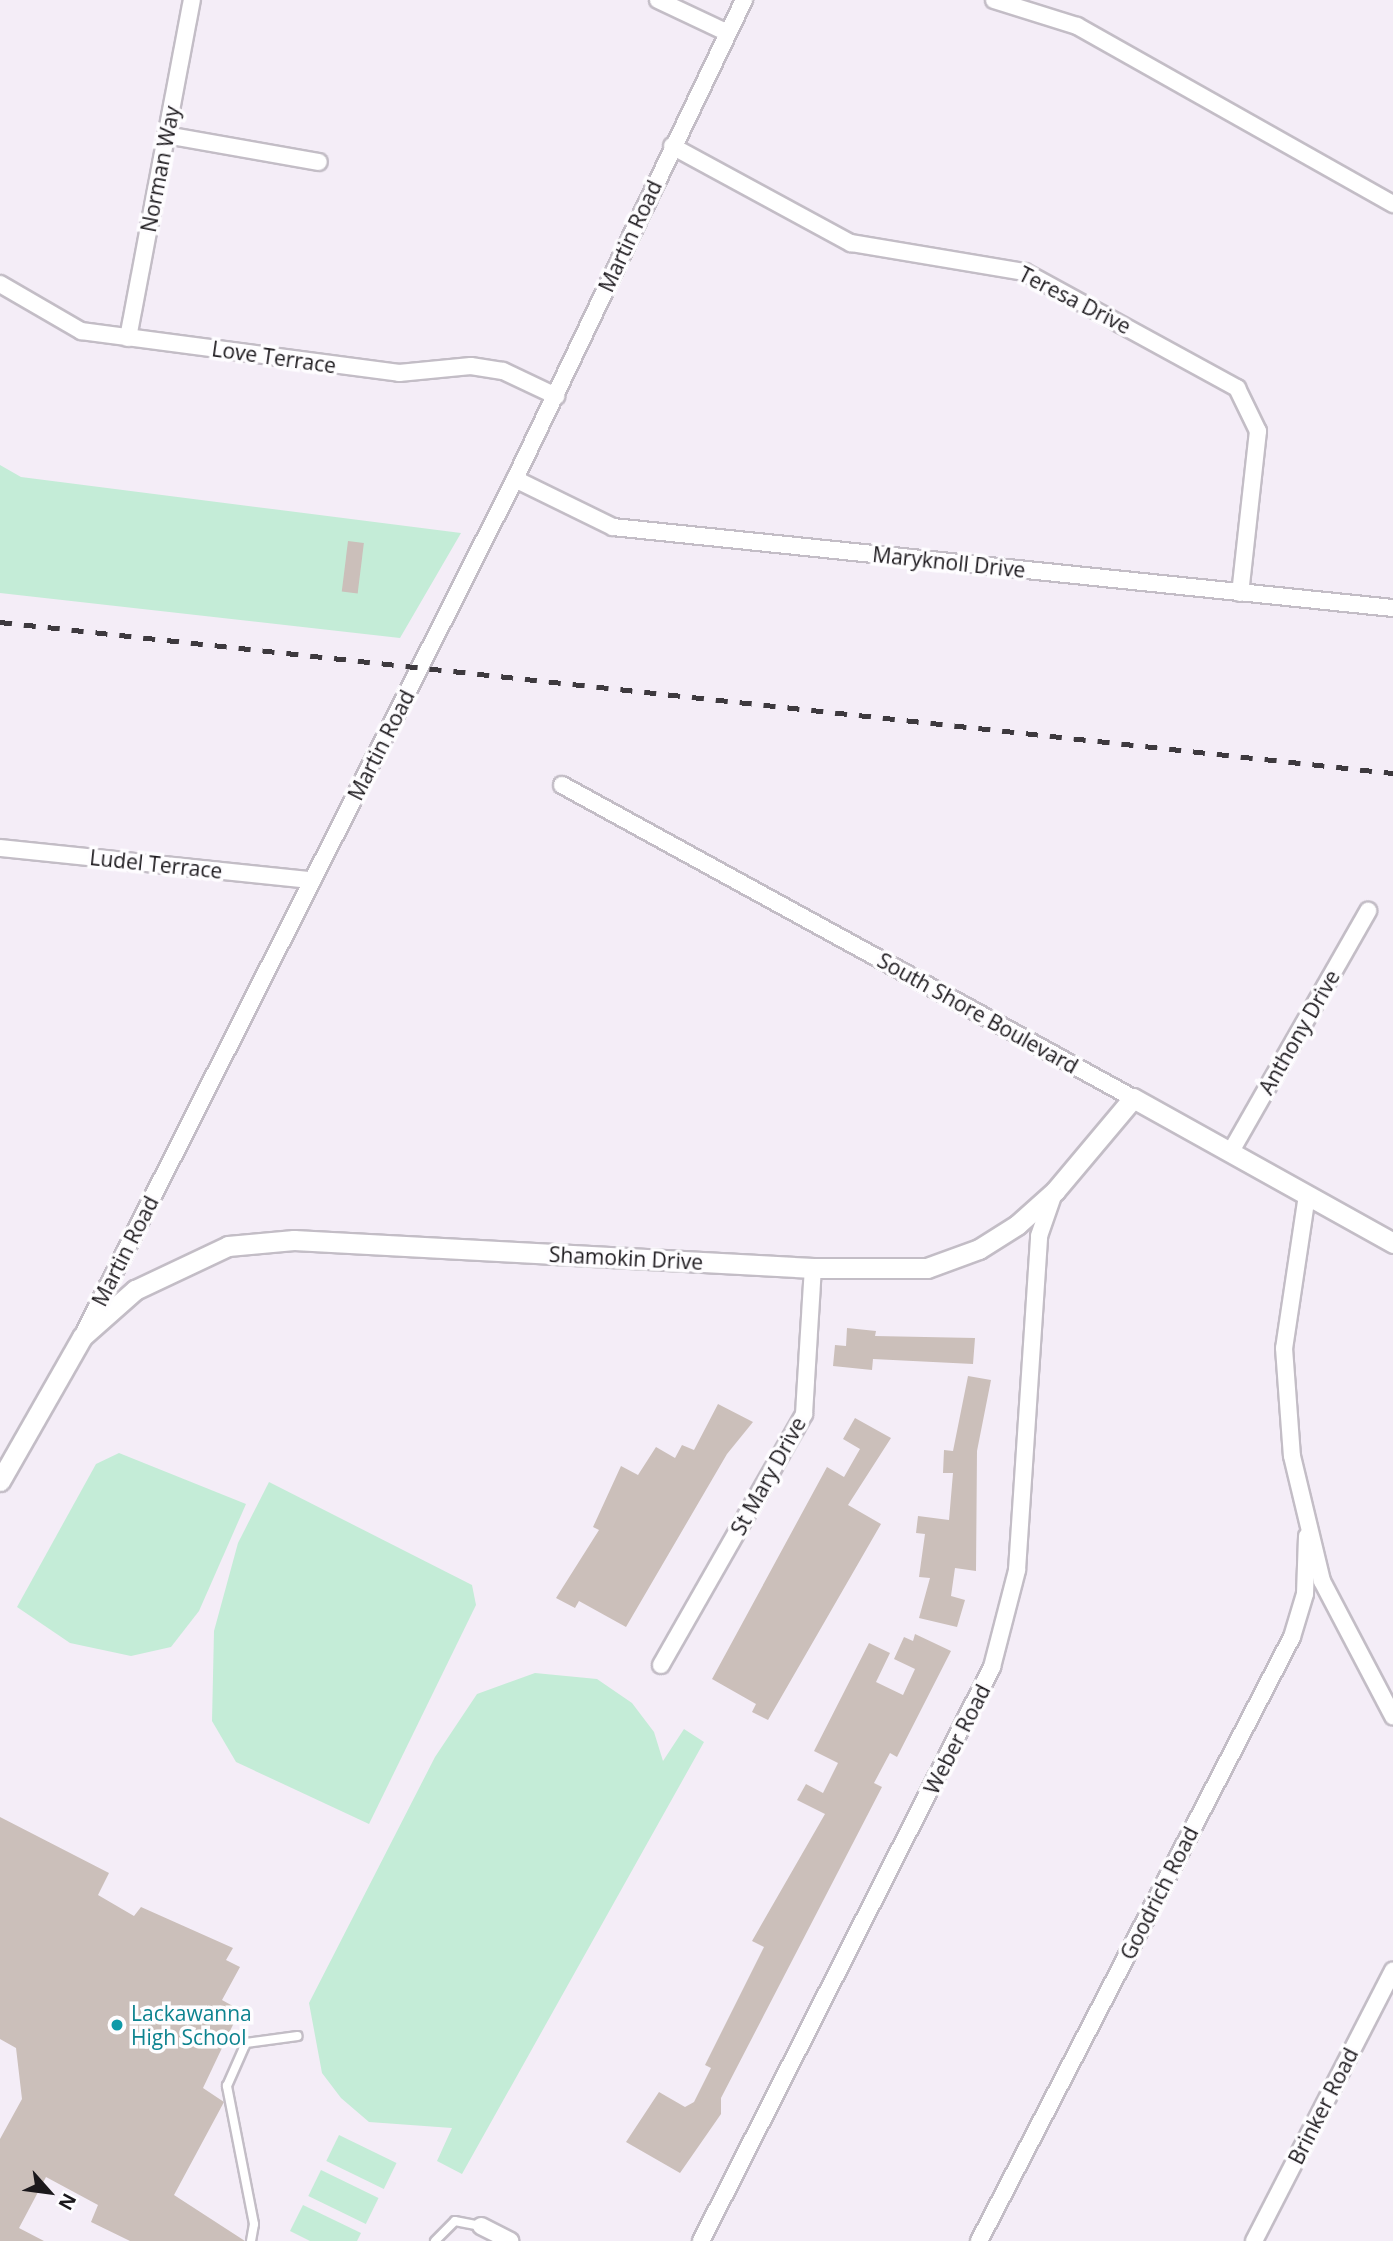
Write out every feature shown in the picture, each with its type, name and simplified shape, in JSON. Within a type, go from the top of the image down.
[{"type":"street","name":"Norman Way","points":[[128,338],[192,0]]},
{"type":"street","points":[[658,0],[728,33]]},
{"type":"street","name":"Martin Road","points":[[0,1481],[82,1337],[515,478],[744,0]]},
{"type":"street","points":[[994,0],[1077,26],[1393,204]]},
{"type":"street","points":[[166,135],[319,162]]},
{"type":"street","name":"Teresa Drive","points":[[672,146],[851,243],[1025,272],[1237,388],[1258,431],[1240,593]]},
{"type":"street","name":"Love Terrace","points":[[0,284],[81,331],[399,373],[471,366],[503,371],[556,396]]},
{"type":"street","name":"Maryknoll Drive","points":[[515,478],[613,527],[1393,608]]},
{"type":"street","name":"South Shore Boulevard","points":[[562,785],[1393,1243]]},
{"type":"street","name":"Ludel Terrace","points":[[0,848],[312,880]]},
{"type":"street","name":"Anthony Drive","points":[[1230,1153],[1368,911]]},
{"type":"street","name":"Shamokin Drive","points":[[82,1337],[135,1290],[170,1268],[261,1241],[896,1271],[956,1259],[1017,1225],[1055,1191],[1133,1098]]},
{"type":"street","name":"Weber Road","points":[[701,2241],[992,1667],[1017,1570],[1039,1236],[1055,1191]]},
{"type":"street","points":[[1307,1195],[1284,1348],[1292,1456],[1307,1536],[1345,1636],[1393,1716]]},
{"type":"street","name":"St Mary Drive","points":[[661,1665],[804,1414],[813,1268]]},
{"type":"street","name":"Goodrich Road","points":[[979,2241],[1292,1637],[1305,1594],[1307,1536]]},
{"type":"street","name":"Brinker Road","points":[[1254,2241],[1393,1970]]},
{"type":"street","points":[[481,2226],[510,2241]]},
{"type":"lane","points":[[251,2241],[254,2224],[227,2086],[246,2043],[298,2036]]},
{"type":"lane","points":[[435,2241],[455,2221],[481,2226]]},
{"type":"green space","points":[[0,465],[21,477],[461,533],[400,638],[0,593]]},
{"type":"green space","points":[[119,1453],[246,1504],[199,1611],[171,1647],[131,1656],[70,1643],[17,1607],[96,1464]]},
{"type":"green space","points":[[269,1482],[472,1585],[476,1605],[369,1824],[236,1762],[212,1721],[214,1631],[238,1543]]},
{"type":"green space","points":[[535,1673],[597,1679],[632,1703],[654,1732],[663,1761],[684,1729],[704,1742],[462,2174],[437,2161],[452,2128],[369,2122],[341,2098],[322,2073],[309,2003],[435,1757],[477,1694]]},
{"type":"green space","points":[[339,2135],[397,2163],[384,2189],[326,2161]]},
{"type":"green space","points":[[321,2170],[379,2198],[366,2224],[308,2196]]},
{"type":"green space","points":[[303,2205],[361,2233],[357,2241],[310,2241],[290,2231]]},
{"type":"building","points":[[348,541],[364,543],[358,594],[342,592]]},
{"type":"building","points":[[847,1328],[876,1331],[875,1336],[975,1338],[973,1364],[873,1359],[872,1370],[833,1366],[835,1345],[846,1346]]},
{"type":"building","points":[[968,1376],[991,1380],[977,1451],[976,1571],[955,1568],[951,1596],[965,1600],[957,1627],[919,1618],[930,1578],[919,1577],[925,1534],[916,1533],[918,1516],[949,1520],[953,1473],[943,1473],[944,1450],[953,1451]]},
{"type":"building","points":[[718,1404],[753,1422],[727,1454],[626,1627],[579,1601],[575,1608],[556,1598],[599,1530],[593,1527],[621,1466],[638,1475],[656,1447],[675,1458],[682,1445],[694,1450]]},
{"type":"building","points":[[855,1418],[891,1438],[848,1505],[881,1524],[768,1720],[752,1712],[756,1704],[712,1679],[827,1467],[844,1477],[860,1449],[843,1439]]},
{"type":"building","points":[[915,1634],[951,1651],[897,1757],[890,1753],[874,1783],[882,1787],[721,2098],[721,2114],[680,2173],[626,2142],[659,2092],[685,2107],[694,2102],[711,2068],[705,2065],[764,1947],[752,1941],[825,1814],[797,1800],[806,1784],[823,1793],[838,1763],[814,1751],[869,1643],[890,1653],[876,1682],[903,1695],[915,1669],[894,1659],[904,1637],[913,1641]]},
{"type":"building","name":"Lackawanna High School","points":[[0,1817],[109,1873],[98,1895],[134,1916],[141,1907],[233,1948],[226,1960],[240,1967],[222,2000],[240,2010],[203,2088],[224,2102],[174,2195],[245,2241],[130,2241],[91,2222],[98,2205],[46,2177],[19,2228],[44,2241],[0,2241],[0,2139],[22,2099],[16,2048],[0,2039]]},
{"type":"railway","points":[[0,622],[1393,773]]},
{"type":"place","name":"Lackawanna High School","points":[[117,2025]]}]
